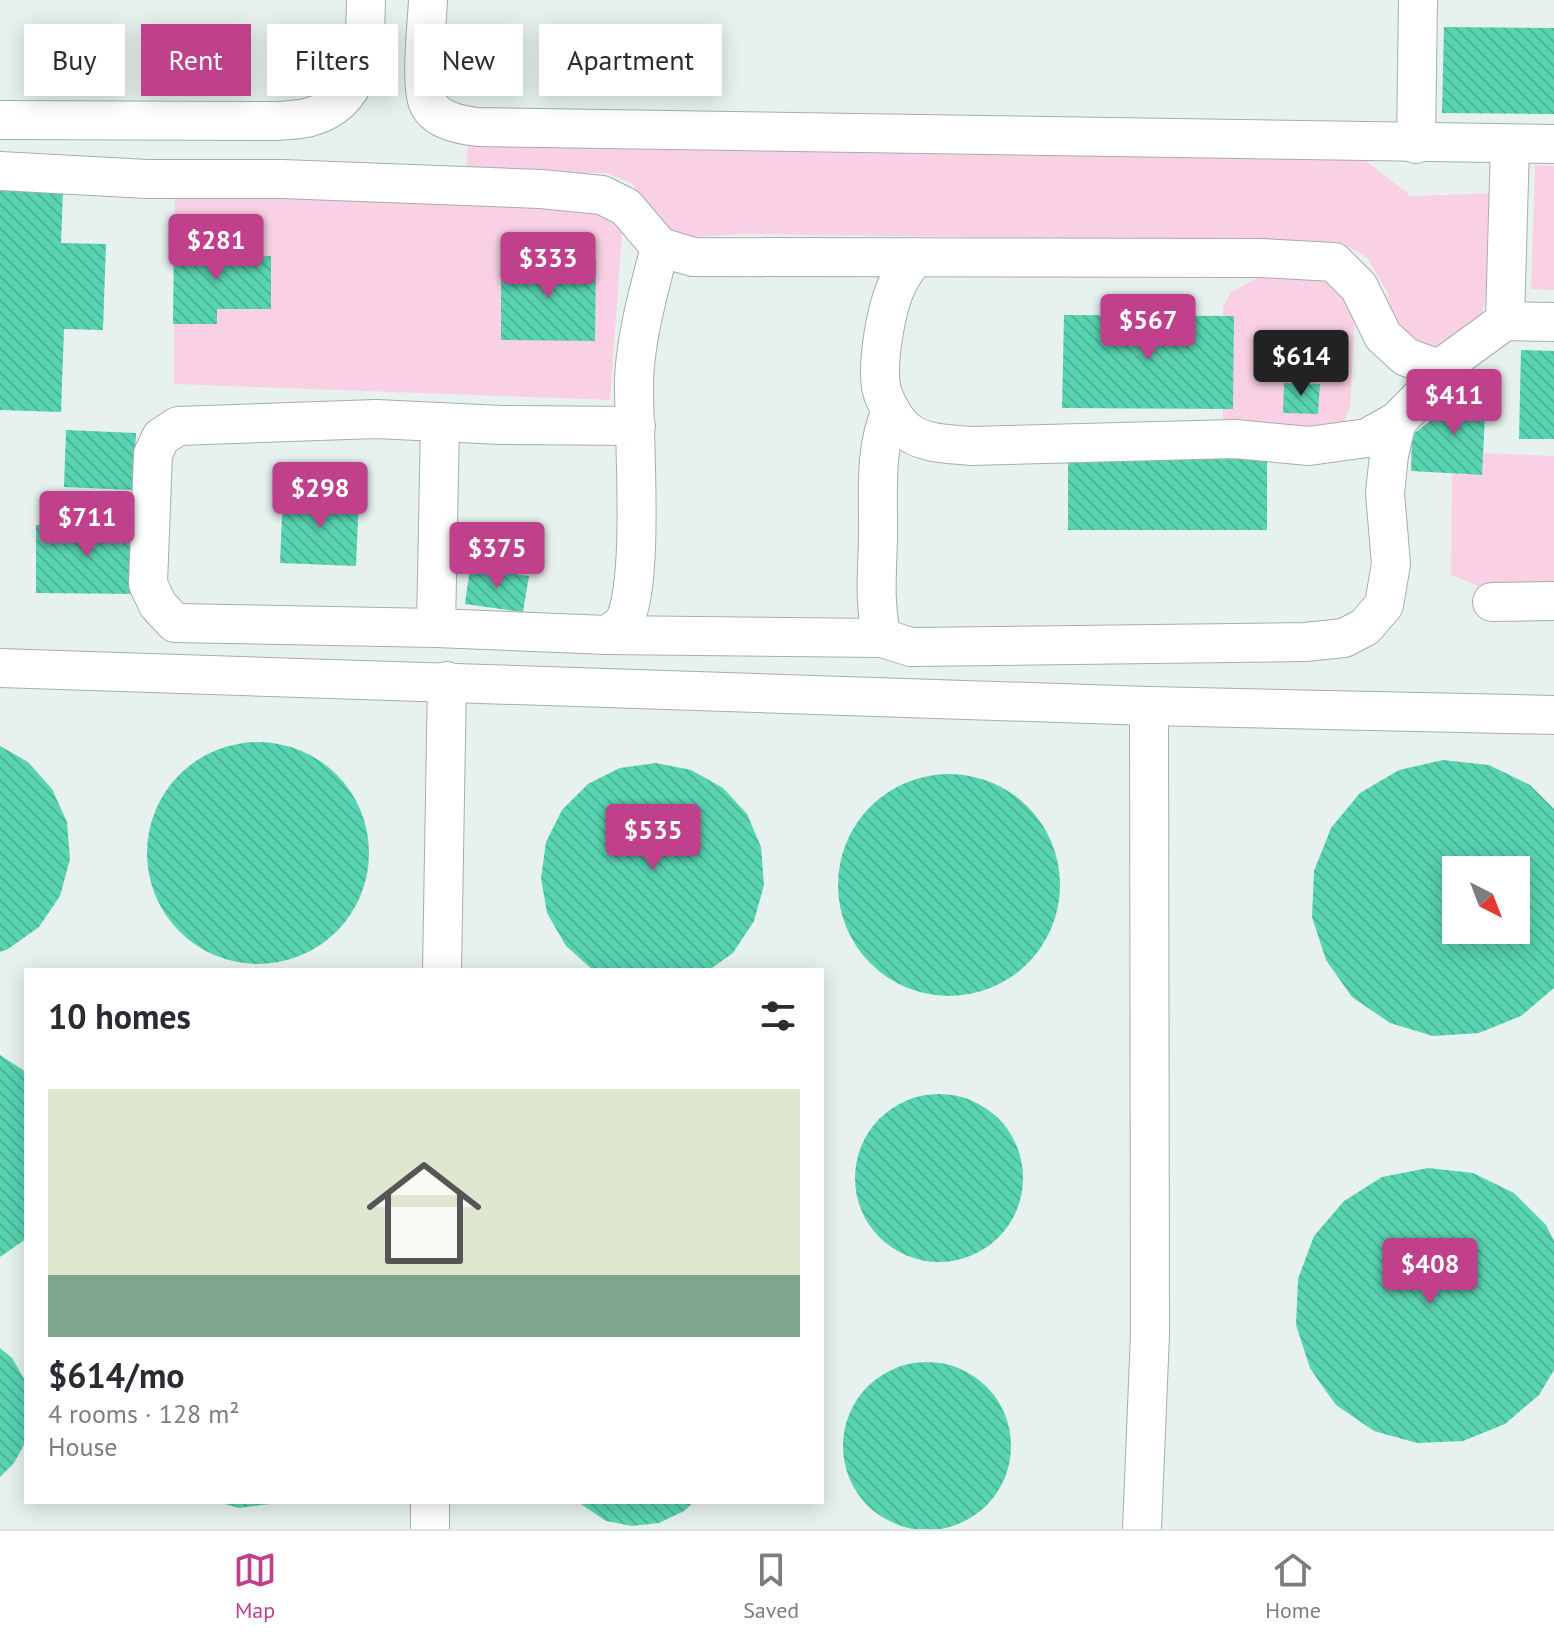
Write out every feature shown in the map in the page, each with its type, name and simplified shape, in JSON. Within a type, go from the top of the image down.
[{"type":"lane","points":[[0,120],[278,121],[312,117],[337,103],[354,83],[364,54],[366,0]]},
{"type":"lane","points":[[428,0],[427,103],[436,114],[456,125],[1554,144]]},
{"type":"lane","points":[[1416,144],[1418,0]]},
{"type":"lane","points":[[1505,321],[1510,144]]},
{"type":"lane","points":[[0,171],[147,179],[282,179],[541,189],[602,195],[626,207],[660,247],[693,257],[1260,258],[1334,262],[1359,287],[1383,336],[1406,357],[1439,369]]},
{"type":"lane","points":[[607,635],[623,623],[633,587],[636,365],[644,311],[660,247]]},
{"type":"lane","points":[[914,257],[897,284],[883,349],[881,388],[891,411],[907,432],[936,443],[971,446],[1235,439],[1309,446],[1367,438],[1397,421],[1425,393],[1439,369],[1505,321],[1554,322]]},
{"type":"lane","points":[[882,638],[875,595],[878,467],[883,428],[891,411]]},
{"type":"lane","points":[[636,426],[376,419],[178,426],[161,437],[153,454],[148,584],[158,605],[175,623],[607,635],[882,638],[911,647],[1305,642],[1344,638],[1365,627],[1384,605],[1391,564],[1385,493],[1397,421]]},
{"type":"lane","points":[[436,628],[440,422]]},
{"type":"lane","points":[[1492,602],[1554,601]]},
{"type":"lane","points":[[0,668],[1149,706],[1554,715]]},
{"type":"lane","points":[[442,968],[447,681]]},
{"type":"lane","points":[[1142,1529],[1150,1321],[1149,706]]},
{"type":"lane","points":[[430,1504],[430,1529]]},
{"type":"shaded area","points":[[468,142],[924,154],[1365,160],[1411,196],[1493,193],[1487,297],[1481,314],[1469,330],[1459,339],[1439,346],[1406,341],[1389,310],[1388,293],[1366,256],[1338,242],[740,234],[684,238],[671,233],[631,183],[606,173],[466,173]]},
{"type":"shaded area","points":[[1535,165],[1554,166],[1554,290],[1531,289]]},
{"type":"shaded area","points":[[175,195],[603,209],[622,232],[610,400],[174,384]]},
{"type":"shaded area","points":[[1261,276],[1317,278],[1335,285],[1355,314],[1350,408],[1343,423],[1282,429],[1223,419],[1223,307],[1231,292]]},
{"type":"shaded area","points":[[1482,453],[1554,456],[1554,593],[1489,590],[1451,575],[1452,474],[1482,475]]},
{"type":"building","points":[[1444,27],[1554,28],[1554,114],[1442,113]]},
{"type":"building","points":[[0,189],[63,191],[61,243],[106,244],[103,330],[64,329],[61,412],[0,410]]},
{"type":"building","points":[[174,237],[209,237],[208,256],[271,256],[271,309],[217,309],[217,324],[173,324]]},
{"type":"building","points":[[501,259],[596,260],[595,341],[501,340]]},
{"type":"building","points":[[1064,315],[1234,316],[1233,409],[1062,408]]},
{"type":"building","points":[[1521,350],[1554,351],[1554,439],[1519,439]]},
{"type":"building","points":[[1487,377],[1482,475],[1411,471],[1412,435]]},
{"type":"building","points":[[1284,383],[1320,384],[1318,414],[1283,413]]},
{"type":"building","points":[[66,430],[136,433],[133,490],[64,487]]},
{"type":"building","points":[[1068,454],[1267,454],[1267,530],[1068,530]]},
{"type":"building","points":[[283,493],[359,496],[356,566],[280,563]]},
{"type":"building","points":[[36,525],[139,525],[138,594],[36,593]]},
{"type":"building","points":[[470,568],[529,576],[523,612],[465,604]]},
{"type":"building","points":[[258,742],[280,744],[300,751],[320,761],[336,775],[350,791],[360,811],[367,831],[367,875],[360,895],[350,915],[336,931],[320,945],[300,955],[280,962],[258,964],[236,962],[216,955],[196,945],[180,931],[166,915],[156,895],[149,875],[147,853],[149,831],[156,811],[166,791],[180,775],[196,761],[216,751],[236,744]]},
{"type":"building","points":[[0,746],[28,762],[52,789],[67,822],[70,859],[60,896],[39,927],[0,952]]},
{"type":"building","points":[[1443,760],[1489,765],[1530,785],[1554,809],[1554,988],[1521,1016],[1479,1033],[1433,1036],[1390,1023],[1352,997],[1326,960],[1312,917],[1314,871],[1331,828],[1360,793],[1399,770]]},
{"type":"building","points":[[656,763],[691,770],[723,788],[747,814],[761,847],[764,885],[754,921],[733,953],[712,968],[591,968],[566,946],[547,913],[541,878],[546,842],[562,810],[588,784],[620,768]]},
{"type":"building","points":[[949,774],[971,776],[991,783],[1011,793],[1027,807],[1041,823],[1051,843],[1058,863],[1058,907],[1051,927],[1041,947],[1027,963],[1011,977],[991,987],[971,994],[949,996],[927,994],[907,987],[887,977],[871,963],[857,947],[847,927],[840,907],[838,885],[840,863],[847,843],[857,823],[871,807],[887,793],[907,783],[927,776]]},
{"type":"building","points":[[0,1055],[24,1071],[24,1240],[0,1257]]},
{"type":"building","points":[[939,1094],[971,1100],[999,1118],[1017,1146],[1023,1178],[1017,1210],[999,1238],[971,1256],[939,1262],[907,1256],[879,1238],[861,1210],[855,1178],[861,1146],[879,1118],[907,1100]]},
{"type":"building","points":[[1428,1168],[1473,1173],[1514,1193],[1546,1225],[1554,1241],[1554,1370],[1539,1395],[1505,1424],[1463,1441],[1417,1443],[1374,1431],[1336,1405],[1310,1368],[1296,1325],[1298,1279],[1314,1236],[1344,1201],[1382,1177]]},
{"type":"building","points":[[0,1348],[12,1358],[24,1379],[24,1445],[14,1463],[0,1477]]},
{"type":"building","points":[[927,1362],[959,1368],[987,1386],[1005,1414],[1011,1446],[1005,1478],[987,1506],[959,1524],[927,1530],[895,1524],[867,1506],[849,1478],[843,1446],[849,1414],[867,1386],[895,1368]]},
{"type":"building","points":[[225,1504],[270,1504],[239,1508]]},
{"type":"building","points":[[581,1504],[692,1504],[659,1523],[632,1526],[606,1521]]}]
